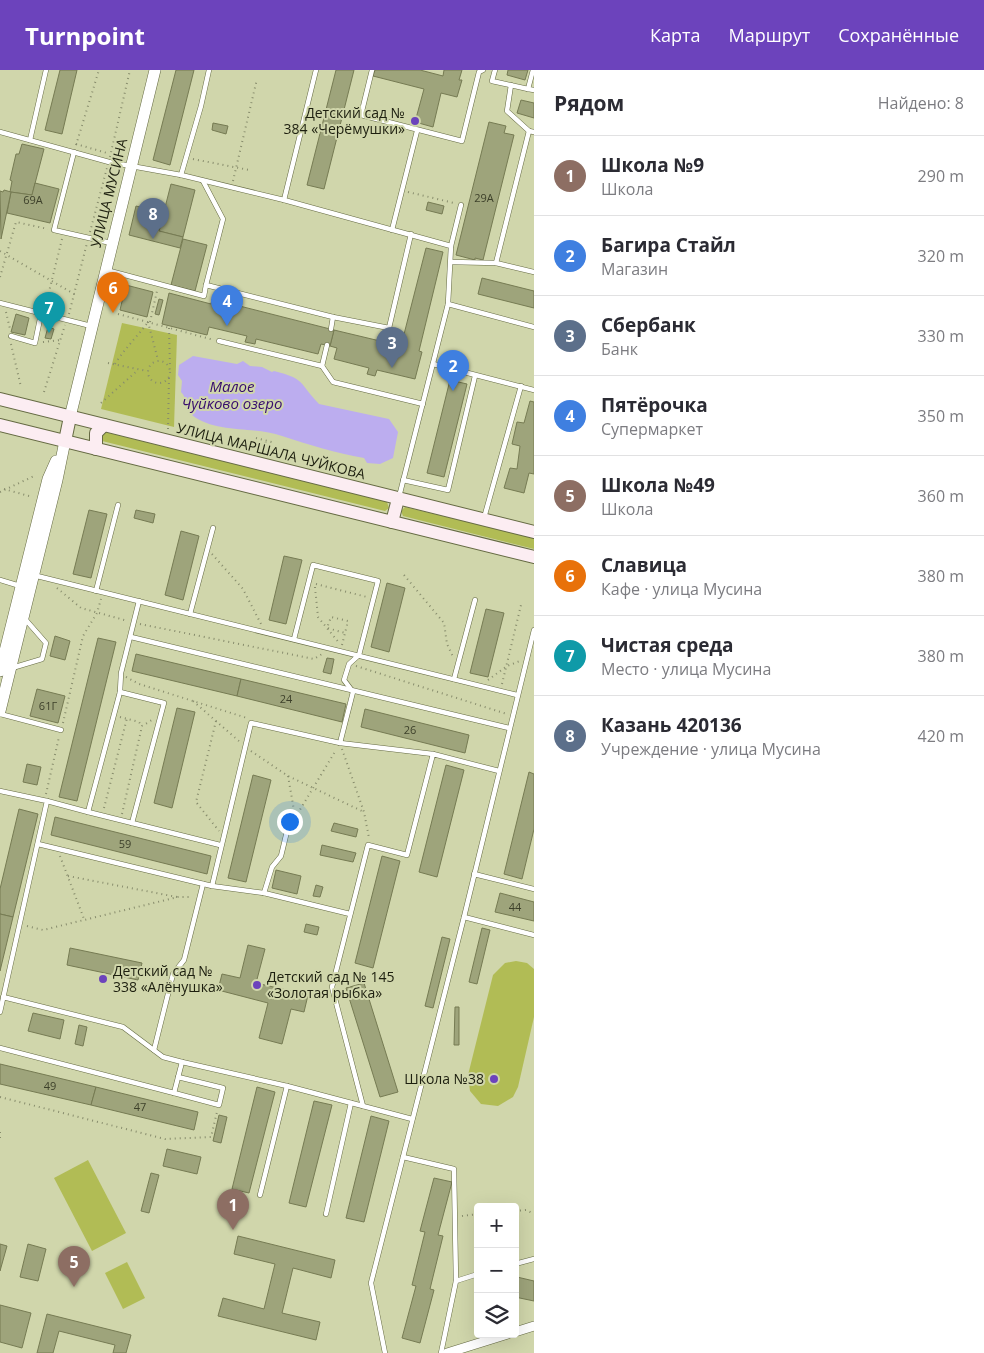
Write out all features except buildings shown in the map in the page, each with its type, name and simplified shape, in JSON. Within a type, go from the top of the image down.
[{"type":"main road","name":"УЛИЦА МАРШАЛА ЧУЙКОВА","points":[[0,399],[534,532]]},
{"type":"main road","name":"УЛИЦА МУСИНА","points":[[65,441],[70,417]]},
{"type":"main road","points":[[0,424],[534,556]]},
{"type":"main road","points":[[96,449],[96,434],[104,425]]},
{"type":"main road","points":[[392,522],[398,498]]},
{"type":"street","name":"УЛИЦА МУСИНА","points":[[70,417],[154,70]]},
{"type":"street","name":"УЛИЦА МУСИНА","points":[[5,670],[24,618],[29,574],[48,479],[65,441]]},
{"type":"street","name":"УЛИЦА МУСИНА","points":[[0,712],[5,670],[21,587],[29,574]]},
{"type":"street","points":[[519,1331],[534,1326]]},
{"type":"street","points":[[447,1353],[495,1338]]},
{"type":"lane","points":[[30,140],[46,70]]},
{"type":"lane","points":[[181,175],[209,70]]},
{"type":"lane","points":[[284,200],[316,70]]},
{"type":"lane","points":[[372,70],[361,115],[462,141],[479,72],[483,70]]},
{"type":"lane","points":[[494,70],[492,81],[534,90]]},
{"type":"lane","points":[[528,89],[533,70]]},
{"type":"lane","points":[[496,263],[532,132],[507,111],[511,85]]},
{"type":"lane","points":[[392,230],[417,130]]},
{"type":"lane","points":[[0,132],[131,166],[181,175],[203,182],[284,200],[451,246]]},
{"type":"lane","points":[[74,152],[54,230],[112,244]]},
{"type":"lane","points":[[106,270],[204,296],[223,219],[203,182]]},
{"type":"lane","points":[[398,498],[448,304],[451,246],[461,205]]},
{"type":"lane","points":[[206,285],[333,317],[388,328],[411,234]]},
{"type":"lane","points":[[451,262],[496,263],[534,272]]},
{"type":"lane","points":[[0,303],[92,327]]},
{"type":"lane","points":[[448,304],[534,327]]},
{"type":"lane","points":[[12,336],[35,343],[41,314]]},
{"type":"lane","points":[[330,329],[333,317]]},
{"type":"lane","points":[[219,341],[322,366],[333,382],[423,404]]},
{"type":"lane","points":[[322,366],[327,345]]},
{"type":"lane","points":[[433,364],[534,390]]},
{"type":"lane","points":[[404,480],[448,490],[475,376]]},
{"type":"lane","points":[[483,520],[521,386]]},
{"type":"lane","points":[[96,591],[118,504]]},
{"type":"lane","points":[[190,614],[213,528]]},
{"type":"lane","points":[[294,639],[313,565],[378,582],[359,655],[349,664],[344,680],[353,692]]},
{"type":"lane","points":[[29,574],[517,695]]},
{"type":"lane","points":[[0,580],[21,587]]},
{"type":"lane","points":[[454,679],[475,600]]},
{"type":"lane","points":[[88,812],[120,692],[122,674],[139,601]]},
{"type":"lane","points":[[5,670],[42,659],[46,643],[24,618]]},
{"type":"lane","points":[[385,1353],[371,1283],[464,917],[517,695],[527,658],[532,648],[534,630]]},
{"type":"lane","points":[[131,637],[353,692],[509,728]]},
{"type":"lane","points":[[120,692],[164,704],[132,823]]},
{"type":"lane","points":[[340,743],[353,692]]},
{"type":"lane","points":[[0,712],[61,730]]},
{"type":"lane","points":[[212,886],[220,845],[251,723],[340,743],[433,754],[499,771]]},
{"type":"lane","points":[[363,1106],[332,987],[368,845],[407,855],[433,754]]},
{"type":"lane","points":[[0,791],[220,845]]},
{"type":"lane","points":[[0,1012],[47,801]]},
{"type":"lane","points":[[264,893],[272,867],[281,856],[289,822]]},
{"type":"lane","points":[[38,844],[203,884],[264,893],[350,914]]},
{"type":"lane","points":[[474,874],[533,889],[534,882]]},
{"type":"lane","points":[[154,1050],[174,974],[184,960],[203,884]]},
{"type":"lane","points":[[464,917],[534,935]]},
{"type":"lane","points":[[3,997],[123,1027],[163,1057],[287,1086],[412,1119]]},
{"type":"lane","points":[[0,1048],[219,1105],[223,1088],[178,1077]]},
{"type":"lane","points":[[174,1093],[182,1062]]},
{"type":"lane","points":[[260,1195],[287,1086]]},
{"type":"lane","points":[[326,1214],[351,1103]]},
{"type":"lane","points":[[403,1156],[454,1169],[456,1281],[441,1353]]},
{"type":"lane","points":[[519,1263],[534,1259]]},
{"type":"lane","points":[[456,1281],[474,1275]]},
{"type":"path","points":[[74,152],[99,70]]},
{"type":"path","points":[[231,188],[257,78]]},
{"type":"path","points":[[186,158],[249,170]]},
{"type":"path","points":[[403,190],[461,205]]},
{"type":"path","points":[[0,277],[16,222],[54,230]]},
{"type":"path","points":[[41,314],[45,310],[64,232]]},
{"type":"path","points":[[0,251],[76,296]]},
{"type":"path","points":[[115,364],[126,346],[135,340],[149,322],[158,284]]},
{"type":"path","points":[[4,308],[12,336],[11,350],[20,387]]},
{"type":"path","points":[[118,314],[207,340],[219,341]]},
{"type":"path","points":[[149,322],[158,361]]},
{"type":"path","points":[[168,429],[169,328]]},
{"type":"path","points":[[35,343],[61,340]]},
{"type":"path","points":[[169,376],[163,383],[155,383],[149,378],[148,370],[151,364],[158,361],[166,364],[170,371]]},
{"type":"path","points":[[108,363],[138,370],[148,370]]},
{"type":"path","points":[[101,403],[138,370]]},
{"type":"path","points":[[256,438],[275,443]]},
{"type":"path","points":[[263,453],[266,441]]},
{"type":"path","points":[[0,492],[34,476]]},
{"type":"path","points":[[4,489],[30,496]]},
{"type":"path","points":[[207,548],[243,589],[265,632]]},
{"type":"path","points":[[404,575],[444,623],[447,644],[458,666]]},
{"type":"path","points":[[308,583],[374,599]]},
{"type":"path","points":[[315,584],[318,617],[342,646],[348,621],[331,617],[328,628]]},
{"type":"path","points":[[55,586],[81,608],[134,623],[314,660],[326,651]]},
{"type":"path","points":[[47,801],[46,795],[83,636],[97,613],[103,592]]},
{"type":"path","points":[[501,691],[522,605]]},
{"type":"path","points":[[328,628],[345,633]]},
{"type":"path","points":[[480,686],[506,666],[527,658]]},
{"type":"path","points":[[349,664],[512,716]]},
{"type":"path","points":[[122,674],[139,684],[246,716],[251,723]]},
{"type":"path","points":[[193,701],[245,747],[288,776],[364,812]]},
{"type":"path","points":[[120,820],[142,726],[161,714]]},
{"type":"path","points":[[114,715],[139,722],[142,726]]},
{"type":"path","points":[[103,816],[127,718]]},
{"type":"path","points":[[216,721],[196,802],[223,836]]},
{"type":"path","points":[[289,822],[296,818],[340,743]]},
{"type":"path","points":[[340,743],[364,812],[370,834],[368,845]]},
{"type":"path","points":[[288,776],[296,818]]},
{"type":"path","points":[[49,846],[62,857],[84,919]]},
{"type":"path","points":[[68,876],[178,897],[200,898]]},
{"type":"path","points":[[19,924],[43,930],[178,897]]},
{"type":"path","points":[[0,1096],[165,1139],[211,1137],[219,1105]]},
{"type":"path","points":[[0,1132],[0,1142]]},
{"type":"path","points":[[519,1211],[526,1210],[534,1214]]},
{"type":"path","points":[[454,1216],[474,1214]]},
{"type":"green space","points":[[122,323],[177,335],[174,427],[101,409]]},
{"type":"green space","points":[[105,432],[387,502],[389,508],[385,511],[102,441],[102,433]]},
{"type":"green space","points":[[405,507],[534,538],[534,549],[403,516],[401,511]]},
{"type":"green space","points":[[516,961],[527,963],[534,969],[534,1017],[518,1087],[513,1097],[498,1106],[481,1104],[470,1091],[468,1075],[493,975],[505,963]]},
{"type":"green space","points":[[88,1160],[126,1233],[92,1251],[54,1178]]},
{"type":"green space","points":[[127,1262],[145,1298],[123,1309],[105,1273]]},
{"type":"water","name":"Малое Чуйково озеро","points":[[193,356],[237,364],[243,361],[250,366],[262,367],[272,372],[292,376],[301,382],[319,404],[389,419],[398,432],[393,458],[380,464],[367,463],[364,458],[343,454],[271,433],[212,425],[202,421],[188,410],[185,397],[181,392],[182,381],[178,375],[179,365]]},
{"type":"place","name":"Детский сад № 384 «Черёмушки»","points":[[415,121]]},
{"type":"place","name":"Казань 420136","points":[[153,239]]},
{"type":"place","name":"Славица","points":[[113,313]]},
{"type":"place","name":"Пятёрочка","points":[[227,326]]},
{"type":"place","name":"Чистая среда","points":[[49,333]]},
{"type":"place","name":"Сбербанк","points":[[392,368]]},
{"type":"place","name":"Багира Стайл","points":[[453,391]]},
{"type":"place","name":"Детский сад № 338 «Алёнушка»","points":[[103,979]]},
{"type":"place","name":"Детский сад № 145 «Золотая рыбка»","points":[[257,985]]},
{"type":"place","name":"Школа №38","points":[[494,1079]]},
{"type":"place","name":"Школа №9","points":[[233,1230]]},
{"type":"place","name":"Школа №49","points":[[74,1287]]}]
